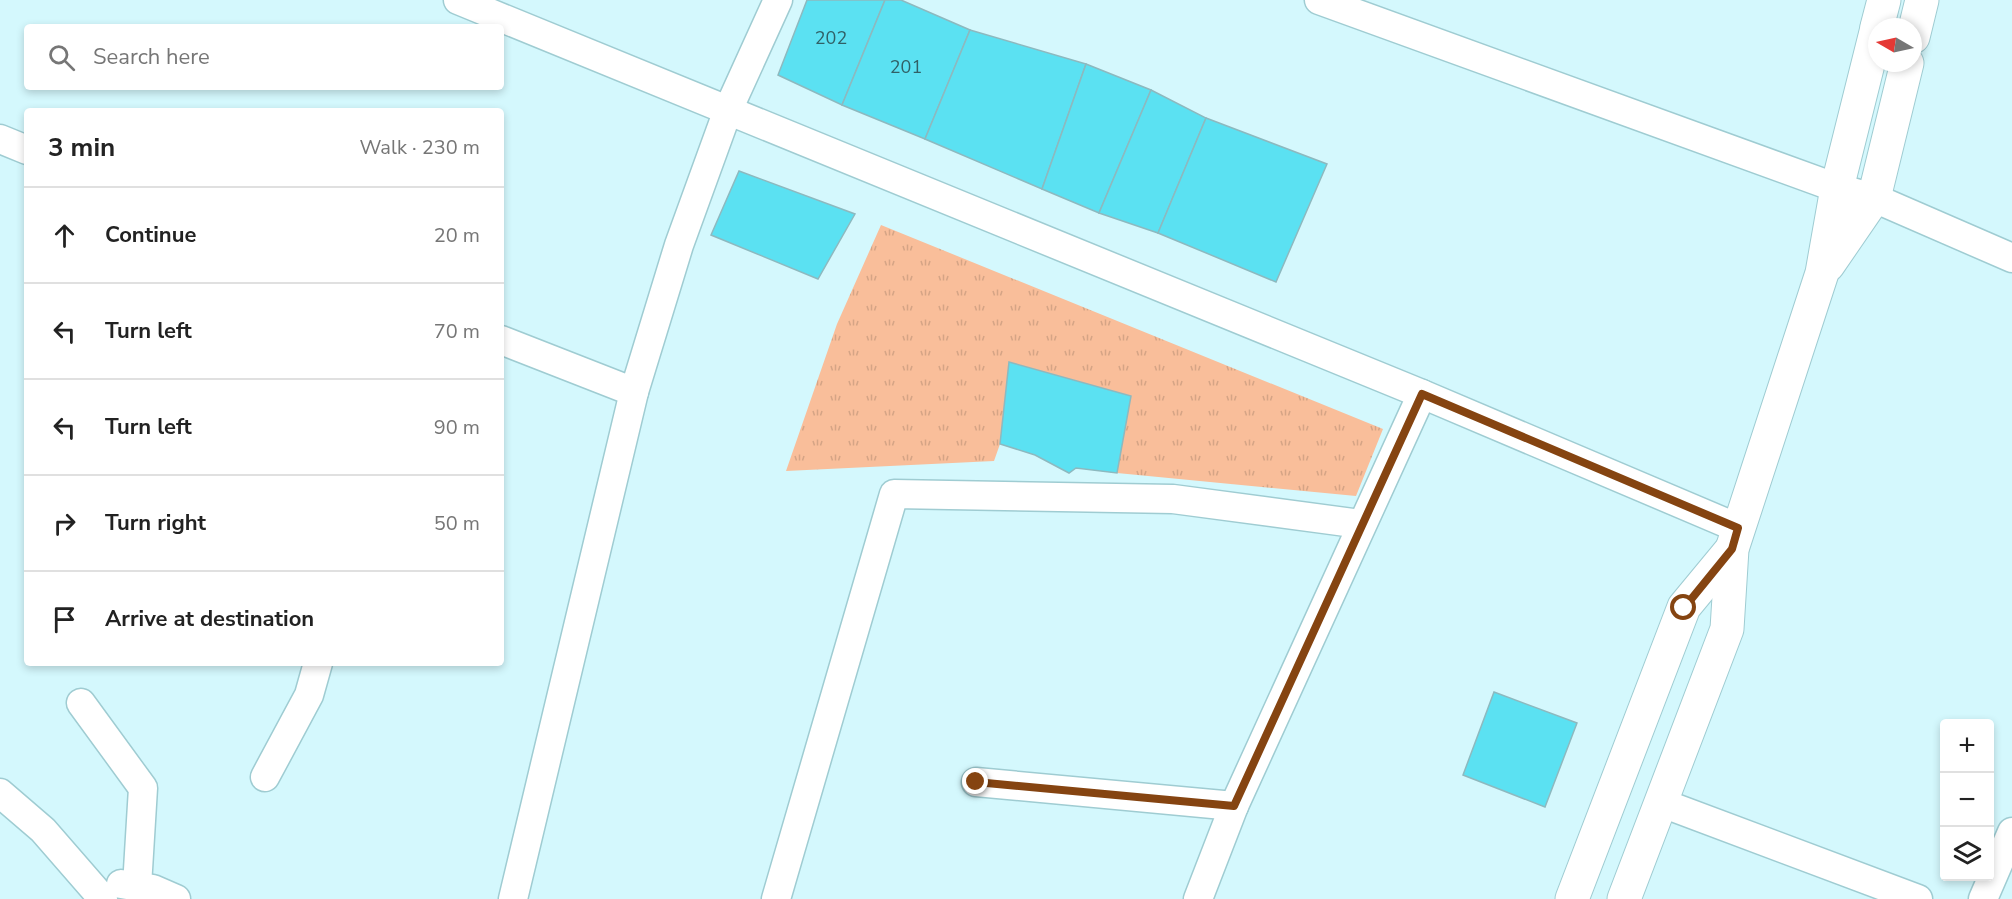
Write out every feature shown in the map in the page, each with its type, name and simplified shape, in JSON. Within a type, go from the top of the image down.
[{"type":"street","points":[[458,0],[1422,394],[1735,538]]},
{"type":"street","points":[[513,899],[634,392],[679,245],[728,110],[778,0]]},
{"type":"street","points":[[1320,0],[1837,188],[1874,198],[2012,258]]},
{"type":"street","points":[[1880,18],[1884,0]]},
{"type":"street","points":[[1918,18],[1922,0]]},
{"type":"street","points":[[1624,899],[1727,628],[1735,538],[1822,273],[1837,188],[1868,64]]},
{"type":"street","points":[[1822,273],[1874,198],[1905,72]]},
{"type":"street","points":[[504,341],[634,392]]},
{"type":"street","points":[[1198,899],[1234,806],[1422,394]]},
{"type":"street","points":[[776,899],[894,494],[1173,499],[1361,524]]},
{"type":"street","points":[[1572,899],[1684,608],[1735,538]]},
{"type":"street","points":[[265,777],[309,695],[317,666]]},
{"type":"street","points":[[81,703],[143,788],[137,886]]},
{"type":"street","points":[[976,782],[1234,806]]},
{"type":"street","points":[[0,793],[43,830],[98,891],[137,886],[153,889],[176,899]]},
{"type":"street","points":[[1662,803],[1918,899]]},
{"type":"street","points":[[1983,899],[2012,832]]},
{"type":"green space","points":[[881,225],[1383,429],[1356,496],[1117,473],[1131,396],[1009,362],[1000,444],[994,461],[786,471],[837,324]]},
{"type":"building","points":[[807,0],[885,0],[842,105],[778,75]]},
{"type":"building","points":[[885,0],[901,0],[970,30],[925,139],[842,105]]},
{"type":"building","points":[[970,30],[1086,64],[1042,189],[925,139]]},
{"type":"building","points":[[1086,64],[1151,90],[1099,213],[1042,189]]},
{"type":"building","points":[[1151,90],[1206,118],[1158,233],[1099,213]]},
{"type":"building","points":[[1206,118],[1327,164],[1276,282],[1158,233]]},
{"type":"building","points":[[739,171],[855,214],[818,279],[711,235]]},
{"type":"building","points":[[1009,362],[1131,396],[1117,473],[1076,468],[1069,473],[1035,455],[1000,444]]},
{"type":"building","points":[[1494,692],[1577,723],[1545,807],[1463,775]]},
{"type":"route","points":[[976,782],[1234,806],[1422,394],[1738,528],[1732,549],[1684,608]]}]
